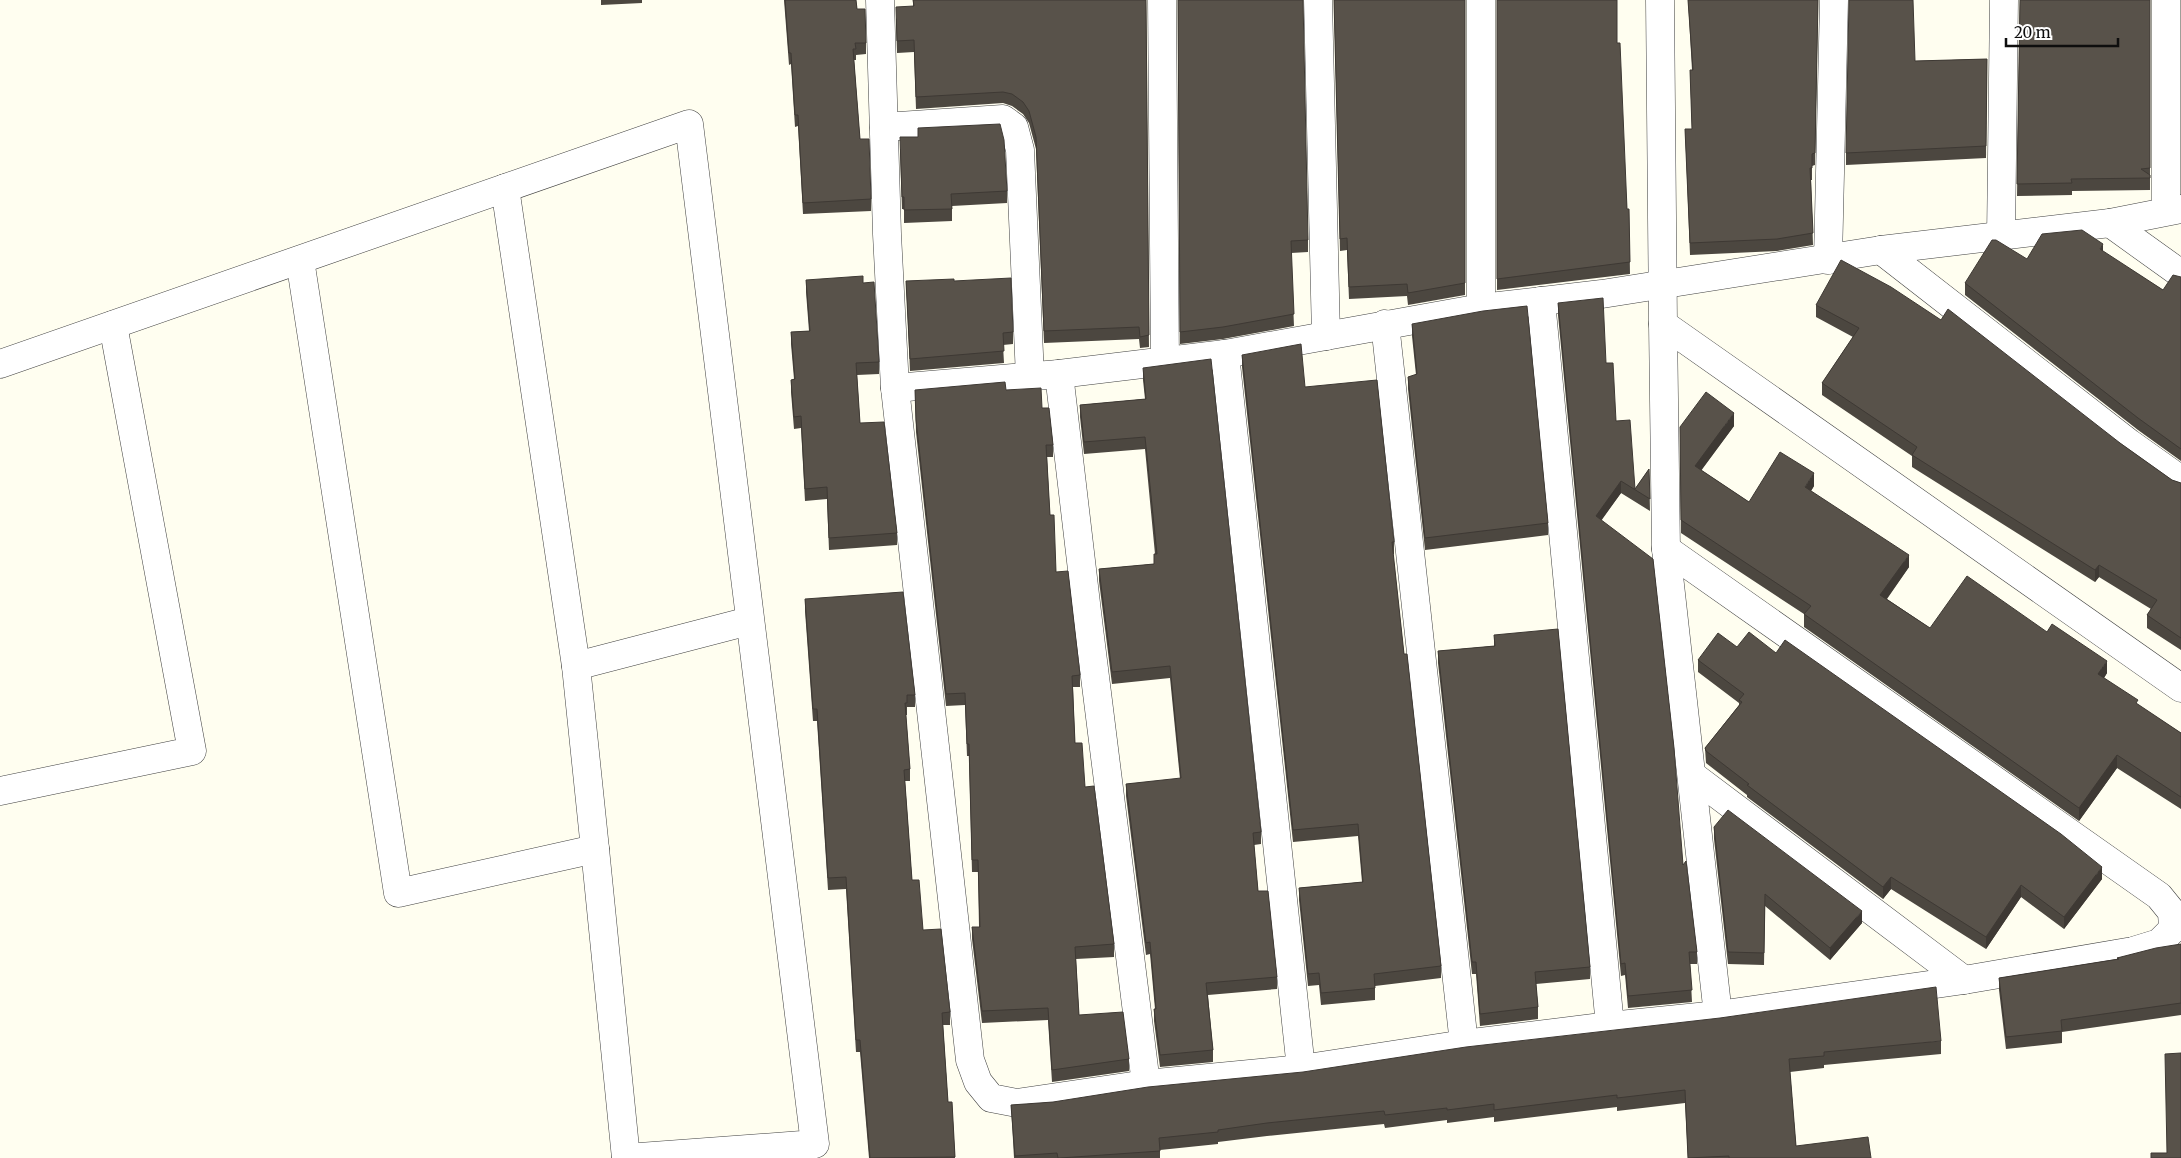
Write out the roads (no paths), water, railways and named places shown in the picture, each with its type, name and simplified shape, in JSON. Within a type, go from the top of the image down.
[{"type":"street","points":[[880,0],[895,388],[970,1060],[978,1082],[991,1098],[1017,1103],[1146,1084],[1301,1068],[1464,1044],[1718,1015],[1964,980],[2133,951],[2160,943],[2173,929],[2172,912],[2160,896],[1666,549]]},
{"type":"street","points":[[1162,0],[1165,362]]},
{"type":"street","points":[[1318,0],[1326,336]]},
{"type":"street","points":[[1481,0],[1481,308]]},
{"type":"street","points":[[1660,0],[1666,549],[1693,776],[1718,1015]]},
{"type":"street","points":[[1828,260],[1834,0]]},
{"type":"street","points":[[2000,237],[2004,0]]},
{"type":"street","points":[[895,388],[1060,374],[1225,354],[1481,308],[1664,284],[1828,260],[1881,250],[2000,237],[2110,222],[2173,210],[2166,0]]},
{"type":"street","points":[[884,126],[1003,119],[1014,126],[1020,150],[1030,377]]},
{"type":"street","points":[[0,364],[300,260],[505,188],[689,124],[814,1144],[626,1158],[576,666],[505,188]]},
{"type":"street","points":[[2110,222],[2181,274]]},
{"type":"street","points":[[1881,250],[2129,443],[2181,480]]},
{"type":"street","points":[[300,260],[398,893],[595,849]]},
{"type":"street","points":[[1541,301],[1610,1026]]},
{"type":"street","points":[[1385,324],[1464,1044]]},
{"type":"street","points":[[1663,324],[2181,688]]},
{"type":"street","points":[[0,791],[192,751],[113,325]]},
{"type":"street","points":[[1225,354],[1301,1068]]},
{"type":"street","points":[[1060,374],[1091,648],[1146,1084]]},
{"type":"street","points":[[576,666],[749,621]]},
{"type":"street","points":[[1693,776],[1964,980]]}]
